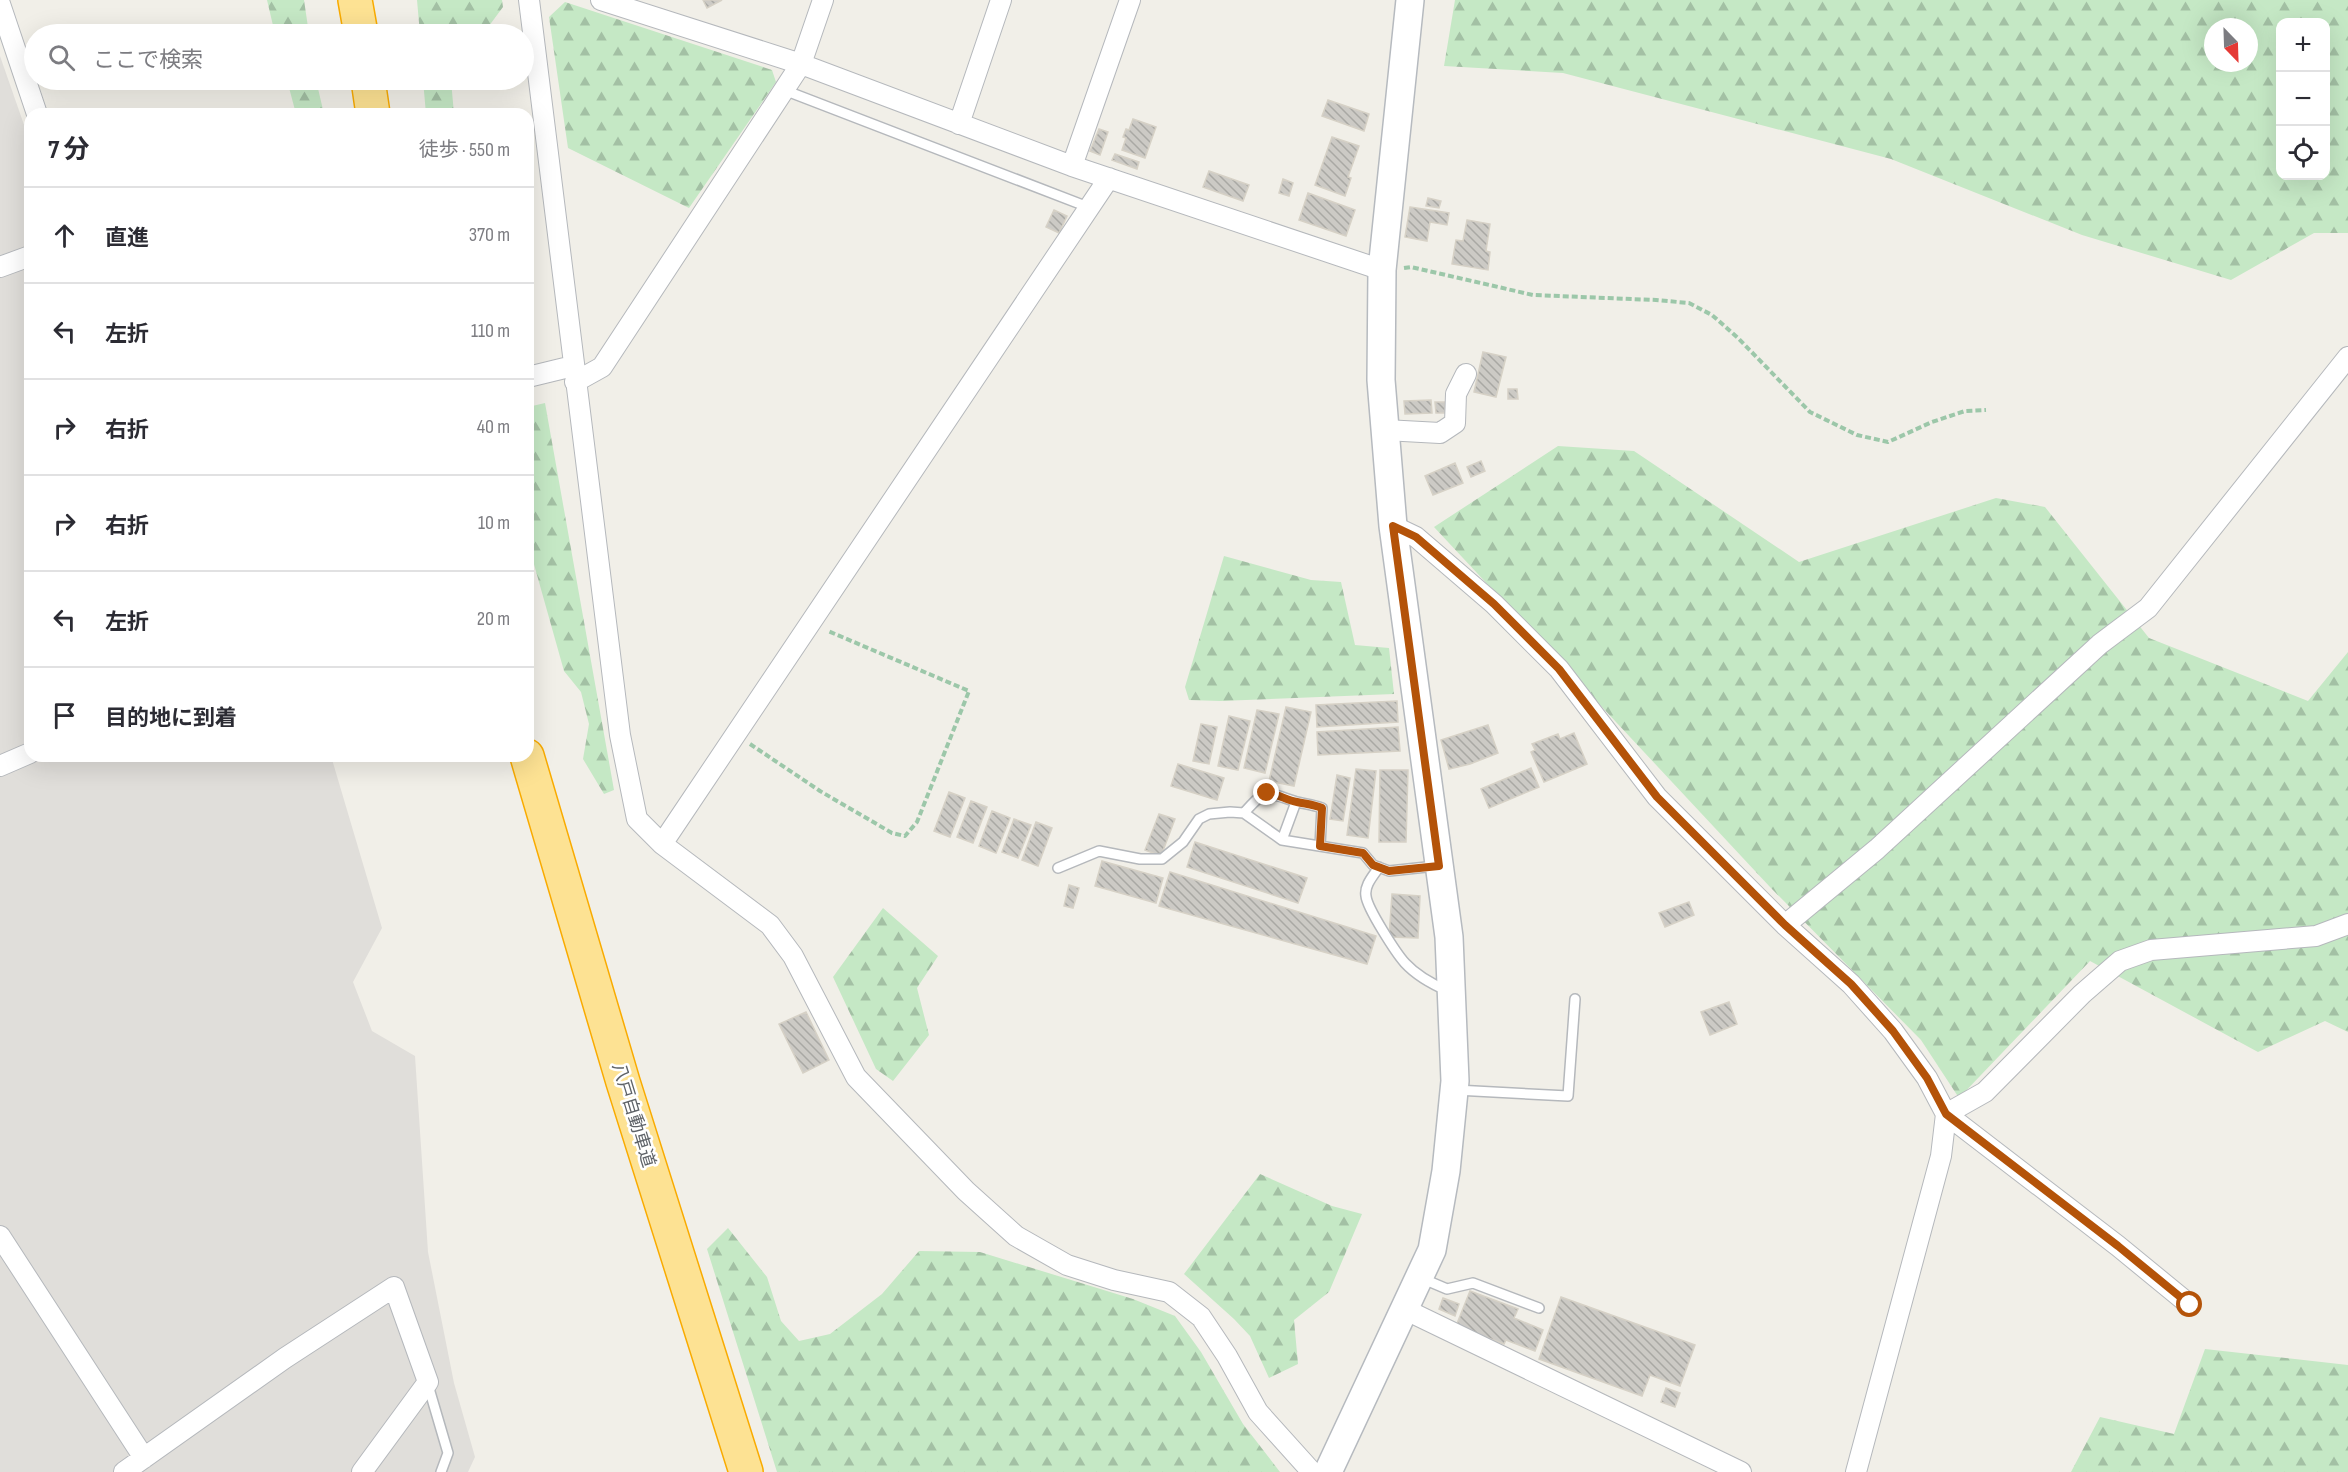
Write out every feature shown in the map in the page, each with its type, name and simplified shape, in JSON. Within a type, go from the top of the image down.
[{"type":"highway","points":[[355,0],[359,24]]},
{"type":"highway","points":[[370,90],[373,108]]},
{"type":"highway","name":"八戸自動車道","points":[[529,762],[623,1083],[746,1472]]},
{"type":"street","points":[[530,0],[533,24]]},
{"type":"street","points":[[601,0],[801,64],[1072,166],[1382,270]]},
{"type":"street","points":[[534,376],[551,372],[574,374],[602,367],[801,64],[823,0]]},
{"type":"street","points":[[959,124],[1002,0]]},
{"type":"street","points":[[1072,166],[1130,0]]},
{"type":"street","points":[[1328,1472],[1432,1250],[1446,1171],[1454,1090],[1449,937],[1393,526],[1381,380],[1382,270],[1410,0]]},
{"type":"street","points":[[0,4],[24,75]]},
{"type":"street","points":[[534,34],[620,735],[637,819],[662,844],[770,925],[793,956],[856,1077],[966,1191],[1016,1236],[1067,1265],[1114,1280],[1169,1292],[1201,1317],[1227,1356],[1258,1412],[1312,1472]]},
{"type":"street","points":[[29,90],[35,108]]},
{"type":"street","points":[[662,844],[1004,338],[1109,178]]},
{"type":"street","points":[[0,267],[24,258]]},
{"type":"street","points":[[1785,925],[1877,849],[2100,644],[2148,608],[2348,357]]},
{"type":"street","points":[[1385,430],[1440,433],[1455,423],[1456,393],[1466,374]]},
{"type":"street","points":[[1393,526],[1416,537],[1494,604],[1559,669],[1657,797],[1785,925],[1851,984],[1893,1031],[1927,1078],[1946,1114],[2118,1246],[2190,1305]]},
{"type":"street","points":[[0,766],[24,756]]},
{"type":"street","points":[[1946,1114],[1985,1092],[2082,994],[2120,961],[2151,950],[2316,936],[2348,924]]},
{"type":"street","points":[[1856,1472],[1941,1156],[1946,1114]]},
{"type":"street","points":[[0,1236],[144,1458]]},
{"type":"street","points":[[124,1472],[285,1358],[394,1287],[428,1382],[362,1472]]},
{"type":"street","points":[[1404,1309],[1741,1472]]},
{"type":"lane","points":[[784,90],[1088,207]]},
{"type":"lane","points":[[1244,813],[1258,798],[1267,793],[1322,808],[1320,846]]},
{"type":"lane","points":[[1282,840],[1296,802]]},
{"type":"lane","points":[[1058,868],[1099,851],[1140,860],[1162,859],[1183,842],[1199,819],[1209,814],[1244,813],[1282,840],[1363,853],[1373,865],[1389,871],[1439,866]]},
{"type":"lane","points":[[1379,867],[1368,884],[1365,895],[1373,914],[1406,964],[1433,984],[1451,993]]},
{"type":"lane","points":[[1454,1090],[1568,1096],[1575,999]]},
{"type":"lane","points":[[1419,1277],[1446,1288],[1473,1283],[1539,1308]]},
{"type":"lane","points":[[428,1382],[448,1453],[441,1472]]},
{"type":"path","points":[[1382,270],[1411,267],[1533,295],[1689,303],[1712,315],[1738,338],[1810,412],[1857,435],[1877,440],[1888,442],[1932,422],[1965,411],[1986,410]]},
{"type":"path","points":[[737,735],[820,791],[892,833],[905,836],[917,822],[969,691],[810,624]]},
{"type":"shaded area","points":[[0,56],[24,125],[24,762],[333,762],[382,928],[353,982],[372,1031],[415,1056],[428,1252],[454,1383],[475,1457],[468,1472],[0,1472]]},
{"type":"green space","points":[[267,0],[304,0],[308,24],[273,24]]},
{"type":"green space","points":[[417,0],[502,0],[503,7],[490,24],[419,24]]},
{"type":"green space","points":[[1455,0],[2348,0],[2348,233],[2314,233],[2231,280],[2082,235],[1891,159],[1563,73],[1444,66]]},
{"type":"green space","points":[[565,2],[772,70],[776,82],[689,208],[568,148],[549,17]]},
{"type":"green space","points":[[290,90],[318,90],[323,108],[294,108]]},
{"type":"green space","points":[[424,90],[452,90],[453,108],[425,108]]},
{"type":"green space","points":[[545,403],[614,790],[604,794],[583,759],[589,724],[581,692],[564,671],[534,564],[534,406]]},
{"type":"green space","points":[[1558,446],[1634,451],[1799,562],[1996,498],[2045,507],[2149,638],[2308,701],[2348,652],[2348,1032],[2325,1021],[2258,1052],[2090,961],[1959,1098],[1921,1040],[1770,887],[1434,527]]},
{"type":"green space","points":[[1224,556],[1311,580],[1341,582],[1355,645],[1389,648],[1394,694],[1220,701],[1189,700],[1185,687]]},
{"type":"green space","points":[[883,908],[938,956],[917,988],[929,1035],[893,1081],[876,1069],[833,977]]},
{"type":"green space","points":[[1260,1174],[1332,1206],[1362,1214],[1329,1292],[1294,1320],[1298,1364],[1269,1378],[1250,1336],[1184,1274]]},
{"type":"green space","points":[[728,1228],[767,1277],[781,1321],[799,1341],[830,1334],[882,1294],[919,1251],[980,1252],[1133,1299],[1175,1316],[1201,1352],[1243,1424],[1280,1472],[777,1472],[707,1249]]},
{"type":"green space","points":[[2205,1349],[2348,1365],[2348,1472],[2071,1472],[2100,1417],[2174,1434]]},
{"type":"building","points":[[703,0],[722,0],[707,8]]},
{"type":"building","points":[[1328,100],[1369,114],[1364,131],[1322,116]]},
{"type":"building","points":[[1133,119],[1156,127],[1145,158],[1122,150],[1126,138],[1123,137],[1126,129],[1129,130]]},
{"type":"building","points":[[1099,129],[1108,132],[1100,155],[1090,151]]},
{"type":"building","points":[[1332,137],[1359,146],[1348,177],[1351,178],[1345,196],[1315,185]]},
{"type":"building","points":[[1115,154],[1139,162],[1137,169],[1112,160]]},
{"type":"building","points":[[1209,171],[1249,185],[1243,201],[1203,187]]},
{"type":"building","points":[[1283,179],[1293,183],[1289,196],[1279,193]]},
{"type":"building","points":[[1308,193],[1355,210],[1346,236],[1299,220]]},
{"type":"building","points":[[1428,198],[1441,201],[1439,208],[1426,206]]},
{"type":"building","points":[[1410,207],[1449,213],[1447,225],[1430,222],[1427,241],[1405,237]]},
{"type":"building","points":[[1054,210],[1067,216],[1059,233],[1046,227]]},
{"type":"building","points":[[1467,220],[1490,224],[1486,251],[1490,252],[1488,270],[1452,264],[1456,240],[1463,241]]},
{"type":"building","points":[[1483,352],[1506,357],[1496,397],[1474,392]]},
{"type":"building","points":[[1508,389],[1517,389],[1518,399],[1508,399]]},
{"type":"building","points":[[1431,400],[1432,413],[1405,414],[1404,401]]},
{"type":"building","points":[[1435,402],[1445,402],[1445,413],[1436,413]]},
{"type":"building","points":[[1481,461],[1485,471],[1471,477],[1467,467]]},
{"type":"building","points":[[1455,463],[1463,483],[1433,495],[1425,476]]},
{"type":"building","points":[[1397,701],[1398,722],[1317,727],[1316,705]]},
{"type":"building","points":[[1286,707],[1311,712],[1294,786],[1269,781]]},
{"type":"building","points":[[1257,710],[1279,714],[1265,773],[1244,768]]},
{"type":"building","points":[[1229,716],[1250,721],[1238,770],[1218,766]]},
{"type":"building","points":[[1201,724],[1217,727],[1209,764],[1193,761]]},
{"type":"building","points":[[1488,725],[1498,753],[1449,769],[1441,740]]},
{"type":"building","points":[[1398,727],[1400,751],[1318,755],[1317,732]]},
{"type":"building","points":[[1574,733],[1587,764],[1544,782],[1531,752],[1535,750],[1532,744],[1558,734],[1560,739]]},
{"type":"building","points":[[1178,764],[1224,778],[1217,800],[1171,786]]},
{"type":"building","points":[[1531,768],[1539,787],[1489,808],[1481,789]]},
{"type":"building","points":[[1356,769],[1376,771],[1368,838],[1347,835]]},
{"type":"building","points":[[1380,770],[1408,770],[1406,842],[1379,842]]},
{"type":"building","points":[[1337,775],[1350,778],[1343,821],[1330,819]]},
{"type":"building","points":[[949,792],[965,798],[950,837],[934,831]]},
{"type":"building","points":[[971,801],[987,807],[973,843],[957,837]]},
{"type":"building","points":[[992,811],[1010,818],[996,853],[979,846]]},
{"type":"building","points":[[1159,814],[1175,819],[1161,856],[1145,850]]},
{"type":"building","points":[[1014,819],[1031,825],[1018,858],[1002,852]]},
{"type":"building","points":[[1036,822],[1052,828],[1038,866],[1022,860]]},
{"type":"building","points":[[1195,842],[1307,878],[1298,903],[1187,867]]},
{"type":"building","points":[[1102,861],[1163,878],[1156,903],[1095,886]]},
{"type":"building","points":[[1170,872],[1376,936],[1367,964],[1159,906]]},
{"type":"building","points":[[1069,885],[1079,888],[1073,908],[1064,906]]},
{"type":"building","points":[[1392,894],[1420,896],[1418,938],[1389,937]]},
{"type":"building","points":[[1689,902],[1694,915],[1665,927],[1659,913]]},
{"type":"building","points":[[1729,1002],[1737,1024],[1710,1035],[1701,1012]]},
{"type":"building","points":[[806,1012],[829,1060],[803,1073],[779,1024]]},
{"type":"building","points":[[1470,1291],[1518,1309],[1514,1318],[1543,1330],[1535,1351],[1506,1340],[1504,1344],[1456,1326]]},
{"type":"building","points":[[1561,1297],[1695,1345],[1680,1386],[1650,1375],[1642,1396],[1539,1359]]},
{"type":"building","points":[[1443,1298],[1459,1304],[1455,1316],[1439,1309]]},
{"type":"building","points":[[1666,1388],[1680,1393],[1675,1407],[1661,1402]]},
{"type":"route","points":[[1267,793],[1322,808],[1320,846],[1363,853],[1373,865],[1389,871],[1439,866],[1393,526],[1416,537],[1494,604],[1559,669],[1657,797],[1785,925],[1851,984],[1893,1031],[1927,1078],[1946,1114],[2118,1246],[2190,1305]]}]
